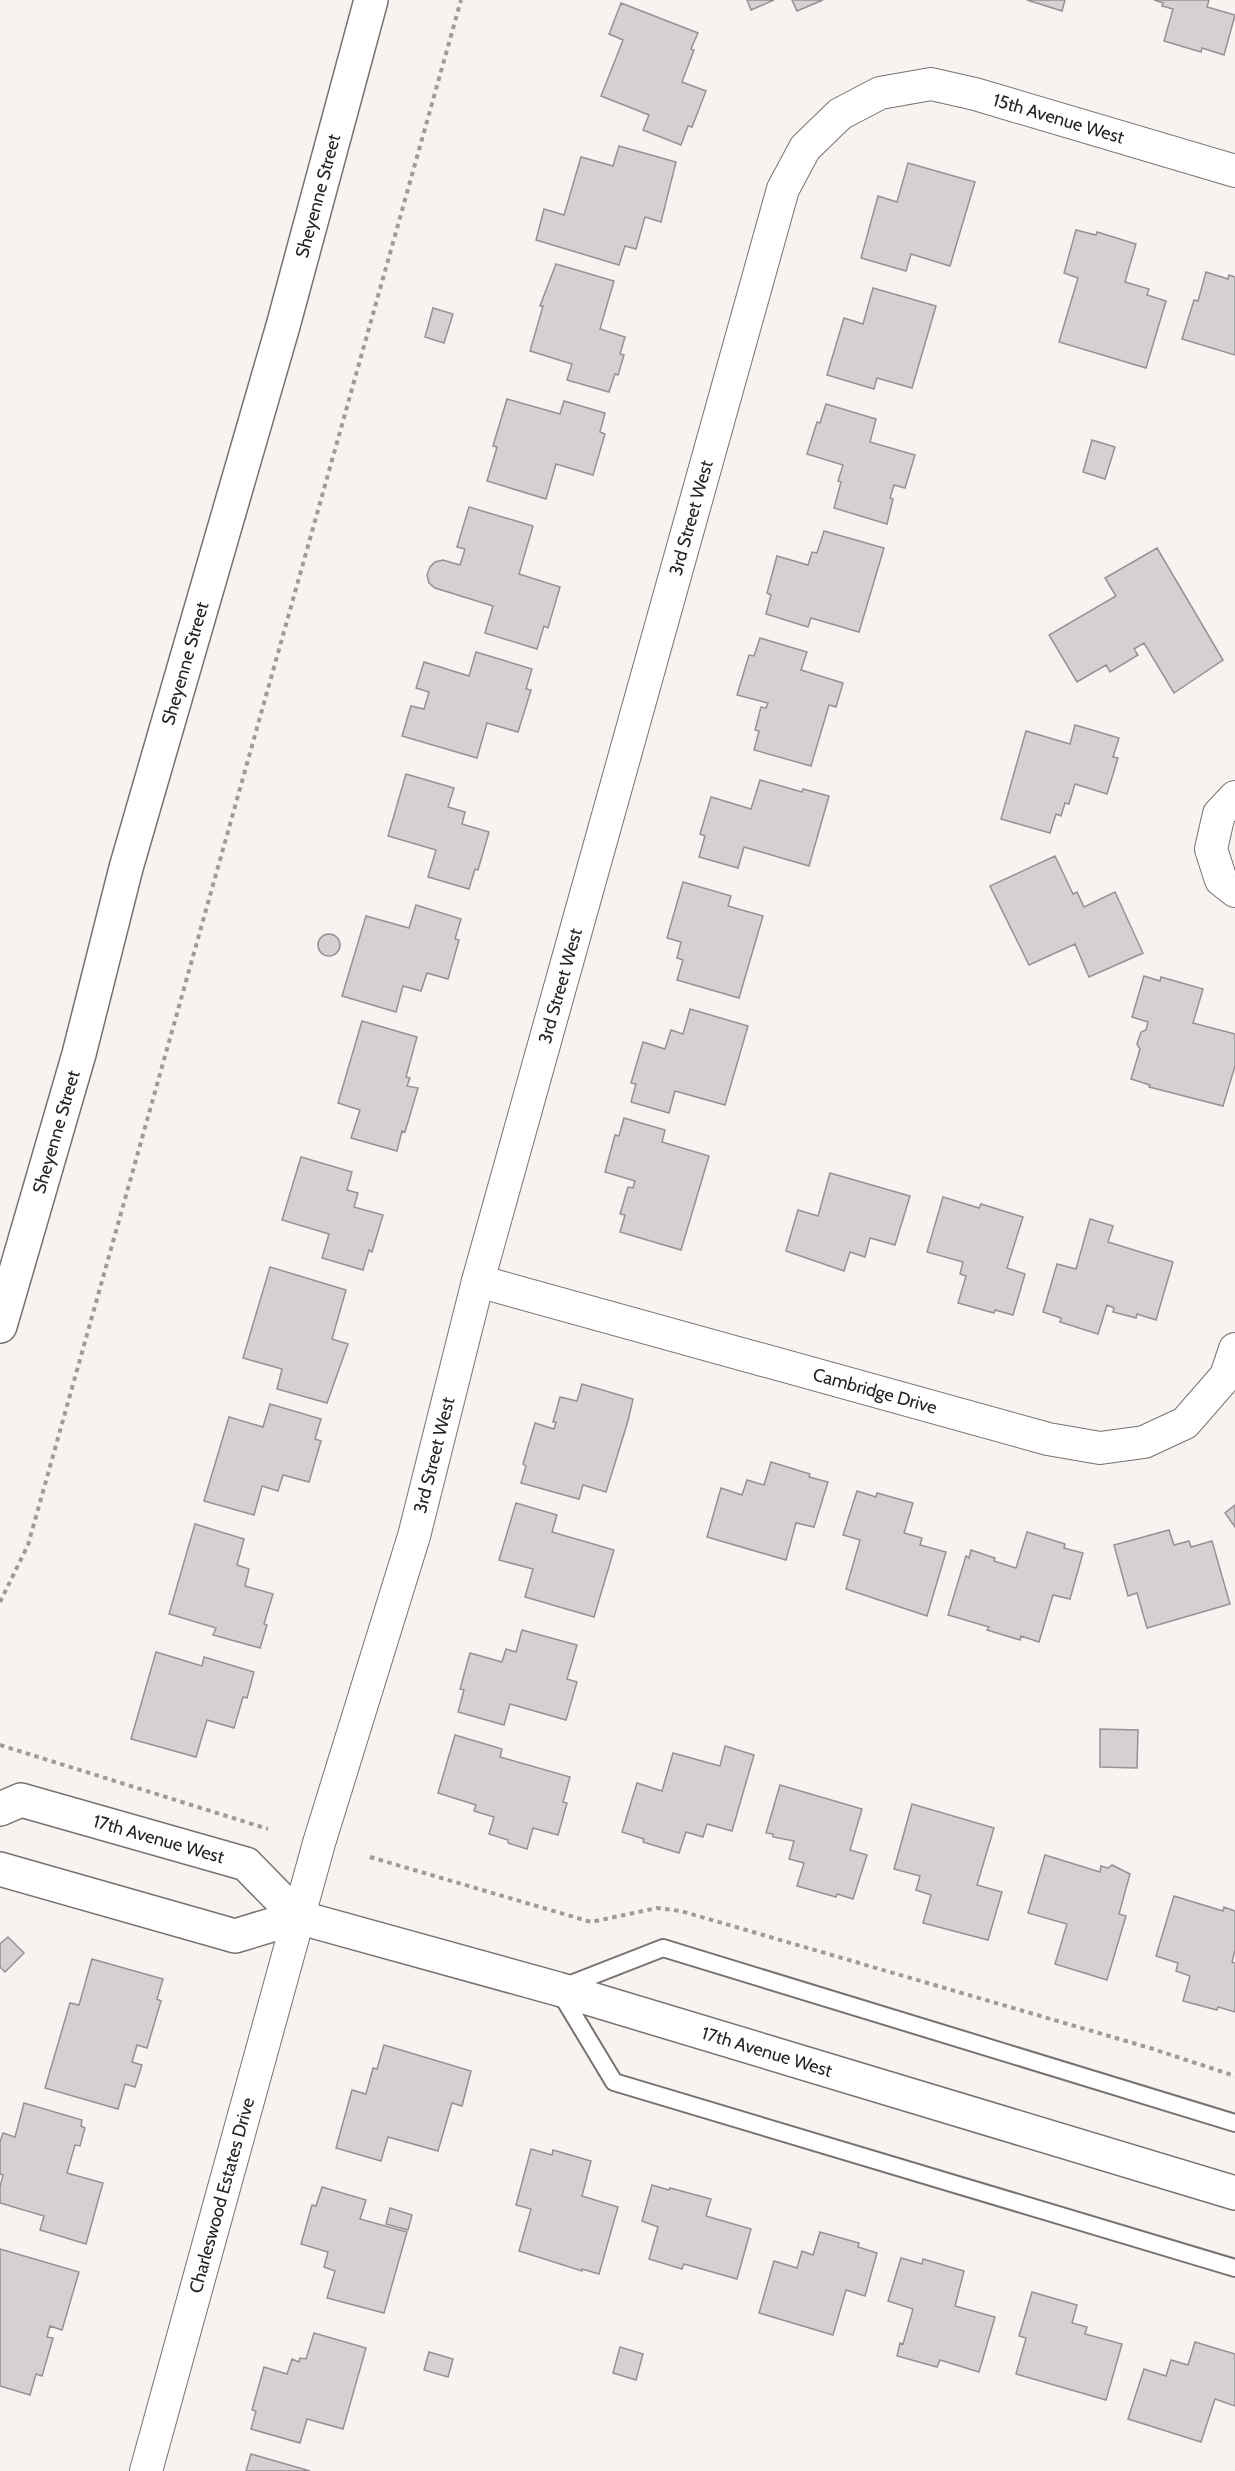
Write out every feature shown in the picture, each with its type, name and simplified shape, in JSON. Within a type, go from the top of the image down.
[{"type":"street","name":"Sheyenne Street","points":[[0,1326],[79,1054],[126,868],[283,326],[371,0]]},
{"type":"street","name":"15th Avenue West","points":[[880,93],[931,84],[975,94],[1235,171]]},
{"type":"street","name":"3rd Street West","points":[[298,1917],[414,1536],[478,1281],[783,189],[805,148],[840,114],[880,93]]},
{"type":"street","points":[[1235,797],[1219,814],[1211,849],[1221,880],[1235,891]]},
{"type":"street","name":"Cambridge Drive","points":[[478,1281],[1048,1440],[1100,1448],[1144,1442],[1185,1423],[1226,1376],[1235,1348]]},
{"type":"street","name":"17th Avenue West","points":[[0,1809],[21,1800],[246,1864],[298,1917],[558,1989],[1235,2193]]},
{"type":"street","points":[[0,1869],[235,1936],[298,1917]]},
{"type":"street","name":"Charleswood Estates Drive","points":[[146,2471],[298,1917]]},
{"type":"lane","points":[[1235,2123],[663,1948],[558,1989],[614,2082],[1235,2268]]},
{"type":"path","points":[[0,1602],[28,1545],[461,0]]},
{"type":"path","points":[[0,1745],[268,1829]]},
{"type":"path","points":[[370,1857],[591,1922],[657,1908],[681,1911],[1139,2045],[1235,2076]]},
{"type":"building","points":[[747,0],[774,0],[751,10]]},
{"type":"building","points":[[792,0],[823,0],[797,11]]},
{"type":"building","points":[[1027,0],[1065,0],[1062,11]]},
{"type":"building","points":[[1154,0],[1209,0],[1207,7],[1235,15],[1224,55],[1202,48],[1201,52],[1164,41],[1173,9],[1162,6],[1163,3]]},
{"type":"building","points":[[621,3],[698,33],[682,82],[706,91],[692,127],[688,126],[681,145],[643,130],[649,115],[601,96],[623,40],[609,34]]},
{"type":"building","points":[[619,146],[676,162],[661,222],[645,217],[636,249],[625,246],[619,265],[536,240],[544,209],[564,215],[581,157],[613,166]]},
{"type":"building","points":[[908,163],[975,182],[950,266],[911,254],[906,271],[861,258],[878,196],[897,202]]},
{"type":"building","points":[[1076,230],[1096,235],[1097,232],[1136,244],[1125,282],[1149,289],[1147,295],[1166,301],[1146,368],[1059,342],[1078,278],[1064,273]]},
{"type":"building","points":[[556,264],[614,281],[600,329],[625,337],[620,354],[624,355],[618,375],[615,374],[609,392],[567,380],[572,364],[530,351],[543,306],[540,306]]},
{"type":"building","points":[[1206,272],[1228,279],[1229,275],[1235,277],[1235,355],[1182,339],[1194,300],[1198,301]]},
{"type":"building","points":[[873,288],[936,306],[912,388],[877,378],[874,389],[827,375],[844,318],[863,324]]},
{"type":"building","points":[[433,308],[453,314],[444,343],[425,337]]},
{"type":"building","points":[[507,399],[560,414],[564,401],[605,413],[600,432],[605,434],[593,475],[556,464],[546,499],[487,481],[497,447],[493,446]]},
{"type":"building","points":[[826,404],[876,419],[870,442],[915,455],[905,488],[894,485],[887,524],[834,508],[843,465],[807,454],[817,422],[820,423]]},
{"type":"building","points":[[1092,440],[1115,447],[1105,479],[1083,472]]},
{"type":"building","points":[[469,507],[533,526],[519,574],[560,587],[548,628],[544,626],[537,649],[485,633],[493,606],[435,588],[429,583],[427,575],[435,562],[443,560],[460,565],[465,549],[457,547]]},
{"type":"building","points":[[824,531],[884,548],[859,632],[811,618],[808,627],[766,614],[771,595],[767,593],[777,556],[808,565],[812,552],[817,553]]},
{"type":"building","points":[[1157,548],[1223,660],[1174,693],[1144,643],[1134,649],[1138,655],[1110,672],[1106,665],[1077,682],[1049,635],[1116,596],[1105,578]]},
{"type":"building","points":[[760,638],[807,652],[801,670],[843,683],[836,707],[829,705],[811,766],[754,750],[759,731],[755,730],[761,707],[766,708],[768,703],[737,695],[749,655],[754,656]]},
{"type":"building","points":[[476,652],[532,669],[526,689],[531,690],[518,732],[487,723],[477,758],[402,736],[411,706],[424,709],[429,692],[416,688],[424,662],[469,676]]},
{"type":"building","points":[[1075,725],[1119,738],[1113,757],[1118,758],[1107,794],[1075,784],[1069,804],[1065,803],[1061,816],[1056,814],[1050,833],[1001,819],[1026,731],[1070,744]]},
{"type":"building","points":[[406,774],[454,788],[448,807],[465,812],[462,824],[489,832],[478,870],[475,869],[469,889],[428,877],[436,850],[388,836]]},
{"type":"building","points":[[760,780],[802,792],[803,789],[829,796],[809,866],[744,847],[738,868],[699,857],[705,836],[700,834],[711,797],[751,809]]},
{"type":"building","points":[[1055,856],[1073,894],[1077,892],[1084,907],[1115,892],[1143,953],[1089,977],[1075,944],[1029,965],[990,886]]},
{"type":"building","points":[[683,882],[731,896],[728,906],[763,916],[739,998],[677,980],[683,960],[677,958],[681,942],[667,938]]},
{"type":"building","points":[[416,905],[461,919],[455,939],[459,940],[448,979],[427,973],[421,991],[403,986],[396,1012],[342,996],[366,916],[409,928]]},
{"type":"building","points":[[329,934],[337,937],[340,945],[337,953],[329,956],[321,953],[318,945],[321,937]]},
{"type":"building","points":[[1144,976],[1160,981],[1161,977],[1203,989],[1193,1023],[1235,1034],[1235,1066],[1223,1106],[1149,1087],[1150,1085],[1131,1079],[1140,1049],[1137,1044],[1148,1022],[1132,1017]]},
{"type":"building","points":[[690,1009],[748,1026],[725,1105],[675,1091],[669,1113],[631,1102],[636,1084],[631,1083],[643,1042],[665,1049],[671,1030],[683,1034]]},
{"type":"building","points":[[362,1021],[417,1037],[406,1077],[410,1078],[407,1086],[418,1088],[397,1151],[351,1138],[360,1110],[338,1103]]},
{"type":"building","points":[[624,1118],[665,1130],[662,1142],[709,1156],[681,1250],[620,1232],[625,1215],[620,1214],[628,1187],[633,1188],[635,1181],[605,1172],[615,1135],[619,1136]]},
{"type":"building","points":[[301,1157],[352,1172],[347,1190],[358,1193],[354,1207],[383,1215],[372,1252],[369,1250],[363,1270],[322,1258],[329,1234],[282,1220]]},
{"type":"building","points":[[830,1173],[910,1196],[895,1245],[870,1238],[865,1257],[850,1252],[844,1271],[786,1251],[798,1210],[818,1216]]},
{"type":"building","points":[[943,1197],[979,1208],[981,1204],[1023,1217],[1007,1268],[1025,1274],[1013,1315],[995,1310],[994,1313],[958,1303],[966,1276],[960,1274],[963,1262],[927,1252]]},
{"type":"building","points":[[1090,1219],[1113,1226],[1108,1242],[1173,1262],[1156,1320],[1137,1314],[1136,1318],[1113,1312],[1114,1308],[1107,1305],[1098,1334],[1060,1322],[1061,1318],[1043,1312],[1057,1264],[1076,1269]]},
{"type":"building","points":[[270,1267],[346,1290],[332,1339],[348,1344],[327,1403],[277,1389],[282,1369],[243,1358]]},
{"type":"building","points":[[582,1384],[633,1399],[606,1492],[583,1485],[579,1499],[521,1483],[526,1466],[523,1464],[535,1423],[554,1429],[556,1422],[553,1422],[560,1397],[577,1401]]},
{"type":"building","points":[[270,1404],[321,1419],[315,1439],[321,1441],[309,1482],[283,1475],[278,1491],[262,1486],[254,1515],[204,1501],[229,1417],[263,1427]]},
{"type":"building","points":[[771,1462],[828,1482],[814,1527],[796,1523],[786,1560],[707,1537],[721,1488],[742,1495],[747,1480],[764,1485]]},
{"type":"building","points":[[857,1491],[876,1497],[877,1493],[913,1503],[904,1533],[922,1538],[920,1545],[946,1552],[927,1616],[846,1589],[860,1540],[843,1535]]},
{"type":"building","points":[[516,1503],[557,1515],[552,1532],[614,1550],[594,1617],[525,1597],[533,1569],[499,1560]]},
{"type":"building","points":[[1235,1505],[1235,1527],[1225,1513]]},
{"type":"building","points":[[195,1524],[244,1539],[237,1565],[249,1569],[245,1586],[273,1594],[260,1648],[213,1635],[216,1628],[169,1614]]},
{"type":"building","points":[[1169,1530],[1174,1545],[1189,1541],[1191,1547],[1212,1541],[1230,1604],[1147,1628],[1137,1593],[1128,1596],[1114,1545]]},
{"type":"building","points":[[1027,1532],[1065,1544],[1064,1548],[1083,1553],[1070,1599],[1053,1595],[1039,1642],[1021,1636],[1020,1640],[987,1630],[989,1627],[948,1615],[966,1556],[969,1558],[971,1550],[1016,1568]]},
{"type":"building","points":[[522,1630],[577,1645],[567,1679],[577,1682],[566,1720],[510,1704],[504,1725],[458,1712],[464,1690],[460,1689],[470,1653],[502,1662],[506,1649],[516,1652]]},
{"type":"building","points":[[156,1652],[202,1666],[204,1657],[254,1672],[247,1698],[243,1697],[234,1728],[207,1720],[196,1757],[131,1739]]},
{"type":"building","points":[[1100,1729],[1138,1730],[1137,1768],[1100,1767]]},
{"type":"building","points":[[455,1735],[502,1749],[500,1757],[570,1777],[563,1802],[567,1803],[558,1835],[533,1828],[527,1849],[508,1843],[508,1840],[489,1834],[494,1817],[474,1811],[476,1805],[438,1793]]},
{"type":"building","points":[[725,1746],[754,1755],[732,1831],[707,1824],[703,1837],[686,1832],[679,1853],[643,1842],[644,1839],[622,1832],[637,1783],[662,1791],[673,1753],[720,1766]]},
{"type":"building","points":[[780,1785],[862,1809],[850,1850],[867,1855],[853,1899],[837,1894],[836,1897],[797,1886],[804,1863],[789,1859],[794,1841],[773,1837],[773,1834],[766,1833]]},
{"type":"building","points":[[912,1804],[994,1828],[977,1885],[1002,1892],[988,1940],[923,1923],[931,1895],[916,1890],[920,1876],[894,1869]]},
{"type":"building","points":[[1045,1855],[1100,1872],[1101,1866],[1108,1868],[1112,1865],[1130,1874],[1119,1914],[1126,1916],[1107,1980],[1055,1964],[1067,1924],[1028,1913]]},
{"type":"building","points":[[1174,1896],[1223,1911],[1224,1907],[1235,1911],[1235,1950],[1232,1962],[1235,1963],[1235,2012],[1183,2001],[1190,1976],[1176,1971],[1178,1963],[1156,1956]]},
{"type":"building","points":[[8,1937],[24,1953],[5,1972],[0,1967],[0,1944]]},
{"type":"building","points":[[92,1959],[163,1979],[157,1999],[161,2001],[147,2048],[137,2045],[132,2062],[142,2065],[135,2087],[125,2084],[118,2109],[45,2088],[70,2003],[79,2005]]},
{"type":"building","points":[[384,2045],[471,2071],[462,2106],[452,2103],[438,2151],[388,2137],[381,2161],[336,2148],[352,2090],[366,2094],[373,2068],[377,2069]]},
{"type":"building","points":[[24,2103],[82,2120],[81,2126],[85,2128],[80,2146],[75,2145],[67,2173],[103,2183],[86,2244],[40,2230],[44,2216],[0,2203],[3,2175],[0,2174],[0,2142],[3,2133],[15,2137]]},
{"type":"building","points":[[531,2149],[552,2155],[553,2150],[591,2161],[582,2196],[618,2207],[599,2274],[582,2269],[582,2271],[519,2251],[531,2209],[516,2205]]},
{"type":"building","points":[[652,2185],[711,2199],[706,2216],[751,2229],[737,2279],[684,2264],[682,2269],[649,2259],[658,2227],[642,2221]]},
{"type":"building","points":[[322,2187],[366,2200],[360,2219],[407,2232],[384,2313],[327,2298],[335,2271],[324,2267],[328,2252],[301,2244],[312,2205],[316,2206]]},
{"type":"building","points":[[390,2208],[412,2215],[408,2230],[386,2224]]},
{"type":"building","points":[[820,2232],[859,2243],[858,2247],[877,2253],[865,2296],[846,2290],[833,2335],[759,2313],[774,2261],[797,2268],[802,2251],[813,2255]]},
{"type":"building","points":[[0,2249],[79,2272],[62,2330],[50,2326],[47,2337],[53,2338],[42,2376],[36,2374],[30,2395],[0,2386]]},
{"type":"building","points":[[901,2258],[922,2264],[923,2259],[964,2271],[955,2306],[995,2317],[979,2372],[940,2360],[937,2367],[897,2356],[900,2343],[903,2344],[913,2309],[888,2301]]},
{"type":"building","points":[[1032,2292],[1077,2305],[1072,2323],[1087,2327],[1085,2334],[1122,2344],[1106,2400],[1016,2374],[1026,2338],[1019,2336]]},
{"type":"building","points":[[314,2333],[366,2348],[343,2429],[307,2419],[300,2443],[251,2429],[256,2411],[252,2410],[264,2367],[287,2374],[292,2359],[299,2362],[300,2358],[306,2359]]},
{"type":"building","points":[[1195,2342],[1235,2354],[1235,2406],[1215,2399],[1201,2442],[1128,2419],[1144,2369],[1166,2376],[1171,2360],[1188,2365]]},
{"type":"building","points":[[620,2347],[643,2354],[636,2380],[613,2373]]},
{"type":"building","points":[[429,2352],[453,2359],[448,2377],[424,2370]]},
{"type":"building","points":[[251,2454],[310,2471],[246,2471]]}]
